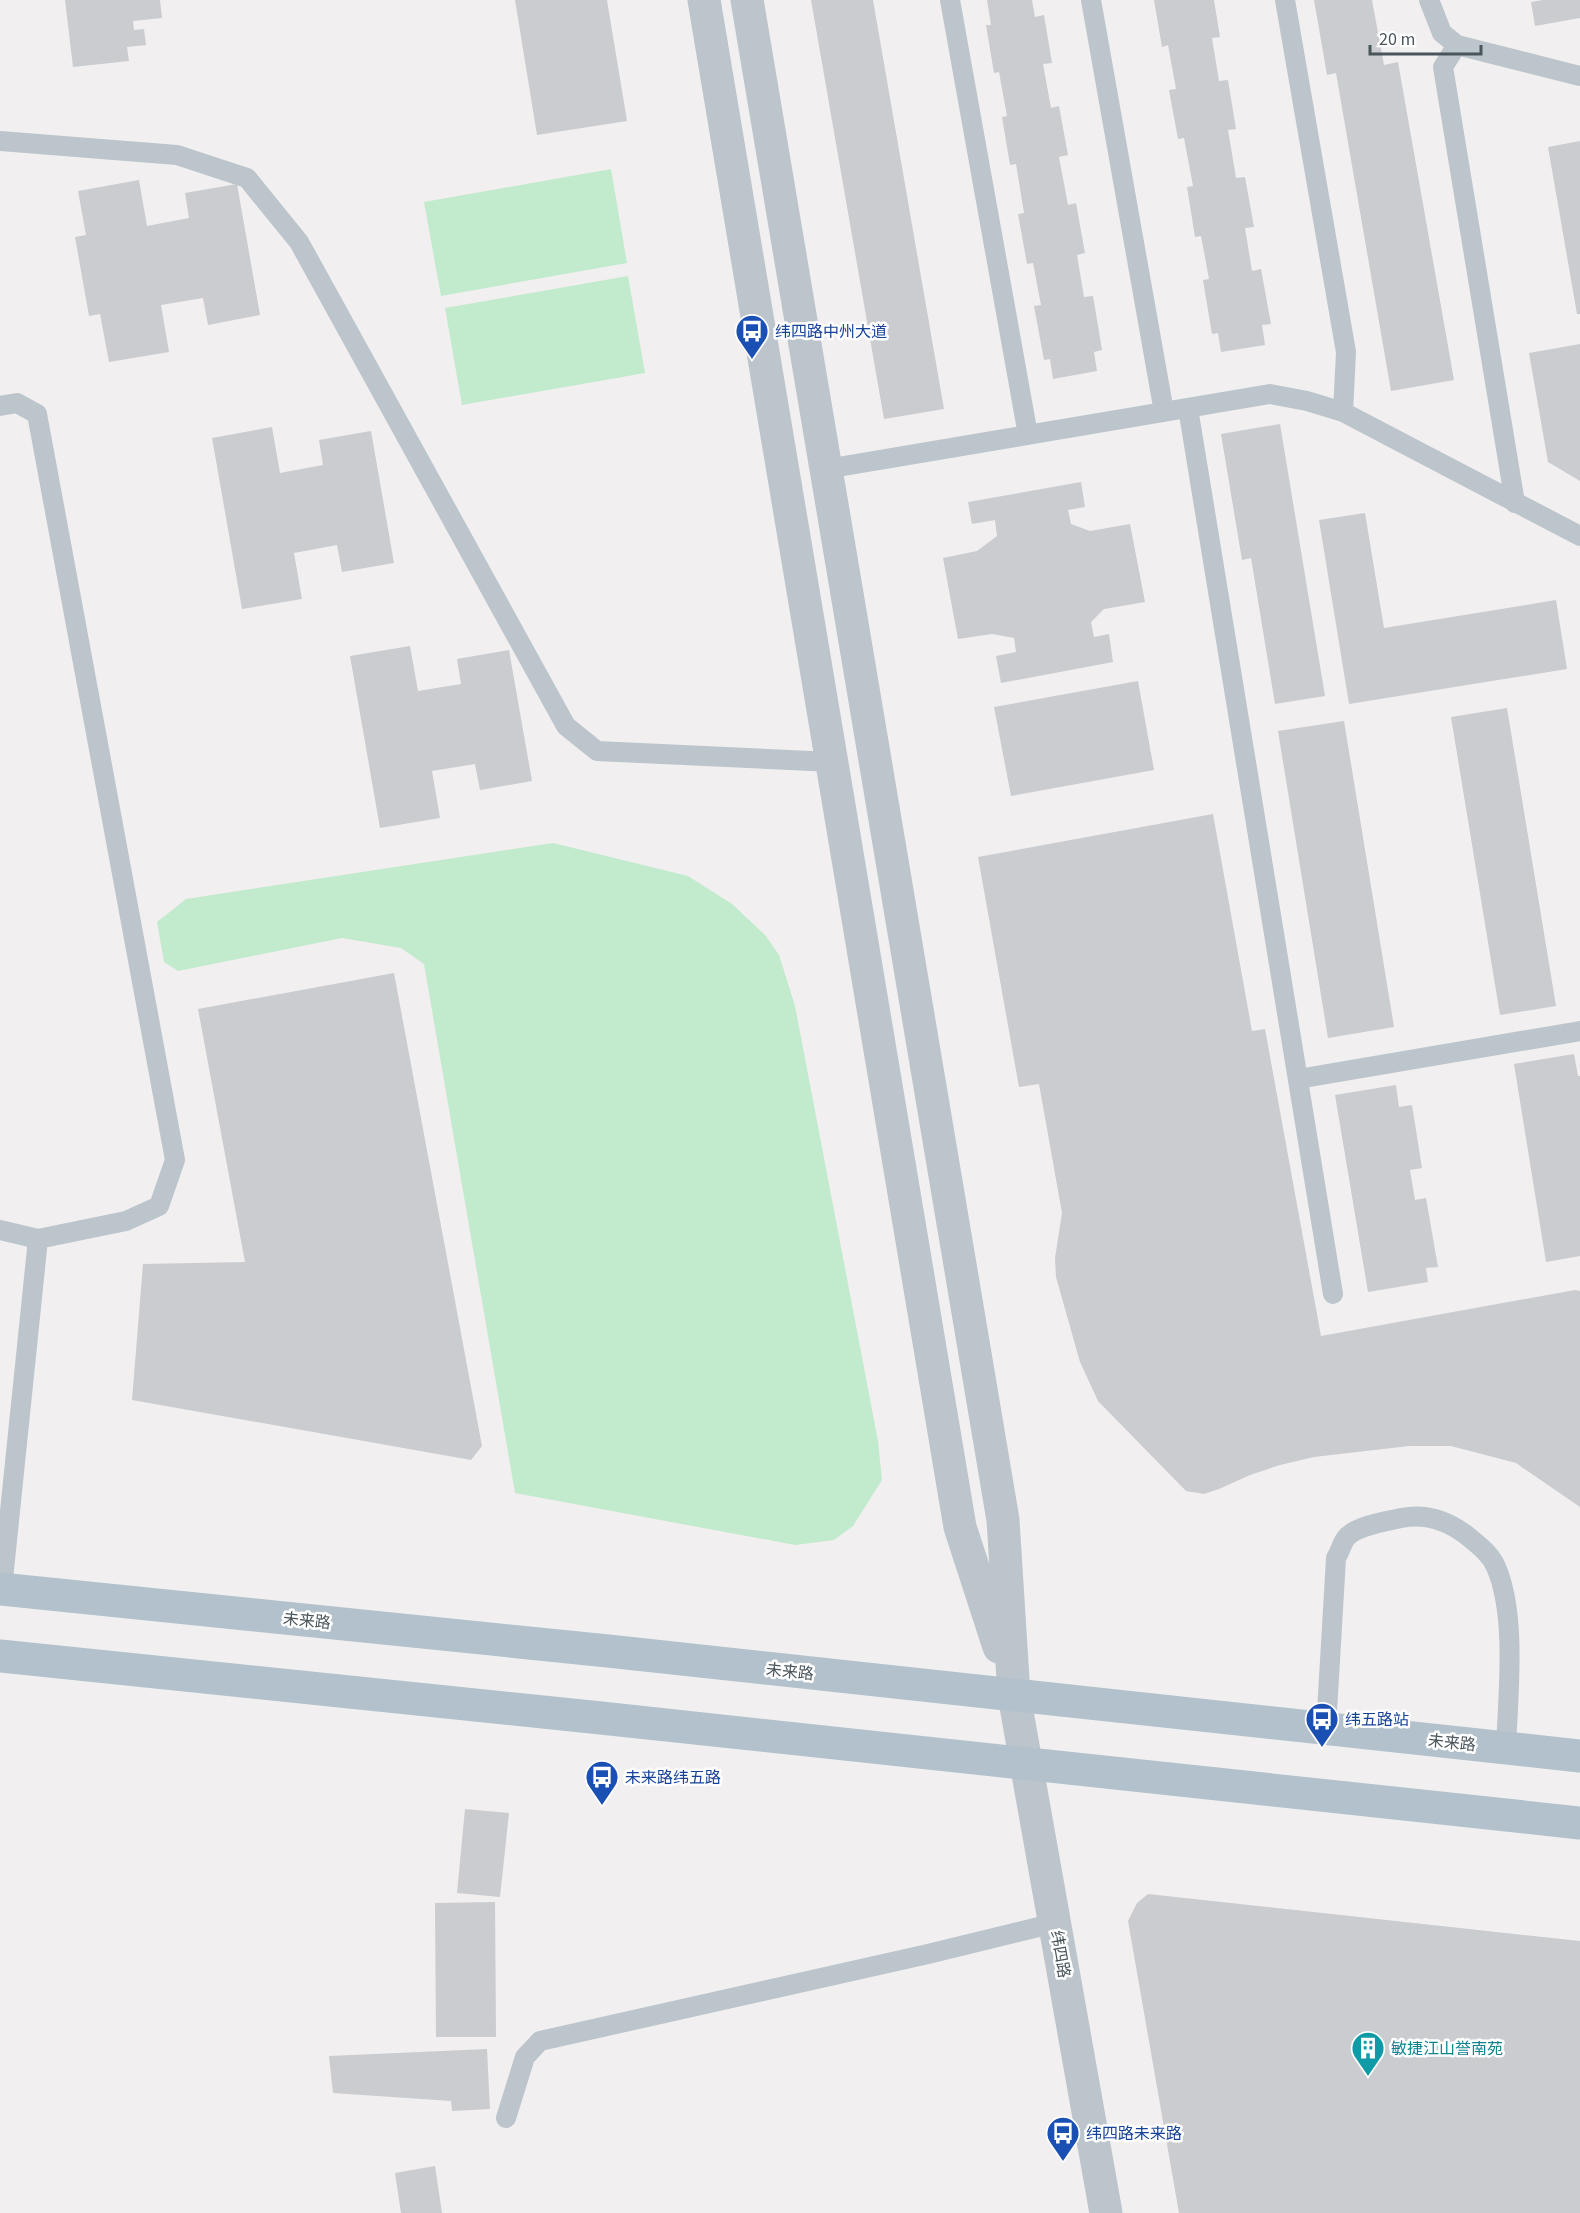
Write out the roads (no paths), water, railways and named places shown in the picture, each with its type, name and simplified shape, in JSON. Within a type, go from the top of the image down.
[{"type":"main road","name":"未来路","points":[[1,1589],[1580,1756]]},
{"type":"main road","points":[[0,1656],[1580,1823]]},
{"type":"street","points":[[704,0],[960,1527],[1014,1695]]},
{"type":"street","points":[[747,0],[1003,1520],[1014,1695]]},
{"type":"street","name":"纬四路","points":[[1014,1695],[1106,2213]]},
{"type":"lane","points":[[950,0],[1028,435]]},
{"type":"lane","points":[[1091,0],[1164,412]]},
{"type":"lane","points":[[1285,0],[1346,352],[1342,412]]},
{"type":"lane","points":[[1428,0],[1442,33],[1456,45],[1580,76]]},
{"type":"lane","points":[[1456,45],[1443,67],[1515,502]]},
{"type":"lane","points":[[0,141],[177,155],[247,178],[298,242],[566,726],[597,751],[832,762]]},
{"type":"lane","points":[[826,469],[1270,394],[1307,401],[1342,412],[1580,536]]},
{"type":"lane","points":[[0,406],[17,403],[37,414],[175,1160],[159,1206],[126,1221],[38,1239],[0,1230]]},
{"type":"lane","points":[[1188,408],[1333,1294]]},
{"type":"lane","points":[[1298,1079],[1580,1031]]},
{"type":"lane","points":[[1,1589],[38,1239]]},
{"type":"lane","points":[[1326,1729],[1336,1558],[1347,1535],[1375,1523],[1413,1516],[1438,1518],[1456,1528],[1482,1548],[1495,1566],[1504,1596],[1510,1659],[1506,1748]]},
{"type":"lane","points":[[506,2118],[525,2057],[540,2042],[1055,1923]]},
{"type":"place","name":"纬四路中州大道","points":[[752,360]]},
{"type":"place","name":"纬五路站","points":[[1322,1748]]},
{"type":"place","name":"未来路纬五路","points":[[602,1806]]},
{"type":"place","name":"敏捷江山誉南苑","points":[[1368,2077]]},
{"type":"place","name":"纬四路未来路","points":[[1063,2162]]}]
